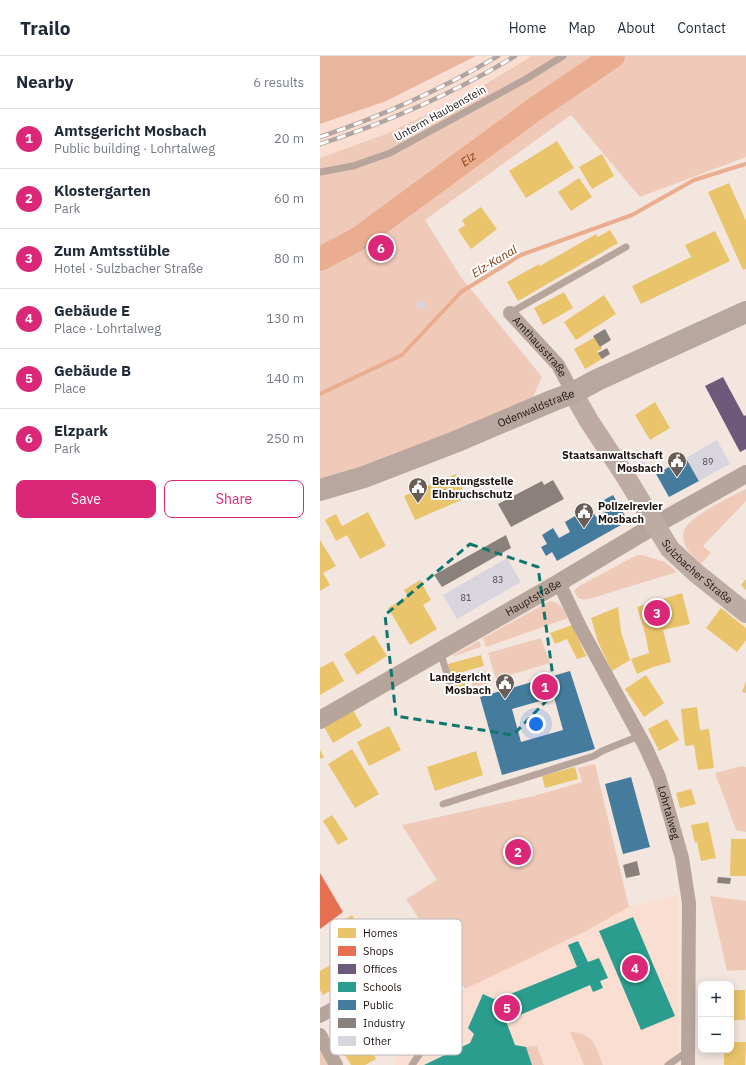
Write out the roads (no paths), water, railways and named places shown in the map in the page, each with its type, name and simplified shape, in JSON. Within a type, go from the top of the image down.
[{"type":"main road","name":"Odenwaldstraße","points":[[320,490],[364,477],[455,442],[573,393],[597,380],[746,312]]},
{"type":"main road","name":"Amthausstraße","points":[[573,393],[655,525]]},
{"type":"main road","name":"Sulzbacher Straße","points":[[655,525],[670,549],[696,573],[746,613]]},
{"type":"street","name":"Amthausstraße","points":[[510,313],[558,366],[573,393]]},
{"type":"street","name":"Hauptstraße","points":[[320,720],[559,583],[655,525],[746,474]]},
{"type":"street","name":"Lohrtalweg","points":[[559,583],[580,628],[639,736],[659,777],[682,858],[689,903],[688,1058]]},
{"type":"street","points":[[320,1016],[330,1010]]},
{"type":"street","points":[[320,1035],[330,1054]]},
{"type":"street","points":[[331,1055],[336,1065]]},
{"type":"lane","name":"Unterm Haubenstein","points":[[320,172],[353,166],[390,153],[526,80],[563,56]]},
{"type":"lane","points":[[510,313],[626,247]]},
{"type":"lane","points":[[440,651],[451,687]]},
{"type":"lane","points":[[444,804],[594,756],[639,736]]},
{"type":"lane","points":[[412,1065],[418,1055]]},
{"type":"lane","points":[[668,1065],[688,1058]]},
{"type":"waterway","name":"Elz","points":[[320,259],[358,239],[535,109],[613,56]]},
{"type":"waterway","name":"Elz-Kanal","points":[[320,394],[402,355],[461,292],[521,255],[632,215],[694,180],[746,164]]},
{"type":"railway","points":[[320,137],[389,111],[433,91],[498,56]]},
{"type":"railway","points":[[320,144],[371,126],[420,106],[492,70],[515,56]]},
{"type":"place","name":"Elzpark","points":[[381,248]]},
{"type":"place","name":"Staatsanwaltschaft Mosbach","points":[[677,478]]},
{"type":"place","name":"Beratungsstelle Einbruchschutz","points":[[418,504]]},
{"type":"place","name":"Polizeirevier Mosbach","points":[[584,529]]},
{"type":"place","name":"Zum Amtsstüble","points":[[657,613]]},
{"type":"place","name":"Amtsgericht Mosbach","points":[[545,687]]},
{"type":"place","name":"Landgericht Mosbach","points":[[505,700]]},
{"type":"place","name":"Klostergarten","points":[[518,852]]},
{"type":"place","name":"Gebäude E","points":[[635,968]]},
{"type":"place","name":"Gebäude B","points":[[507,1008]]}]
